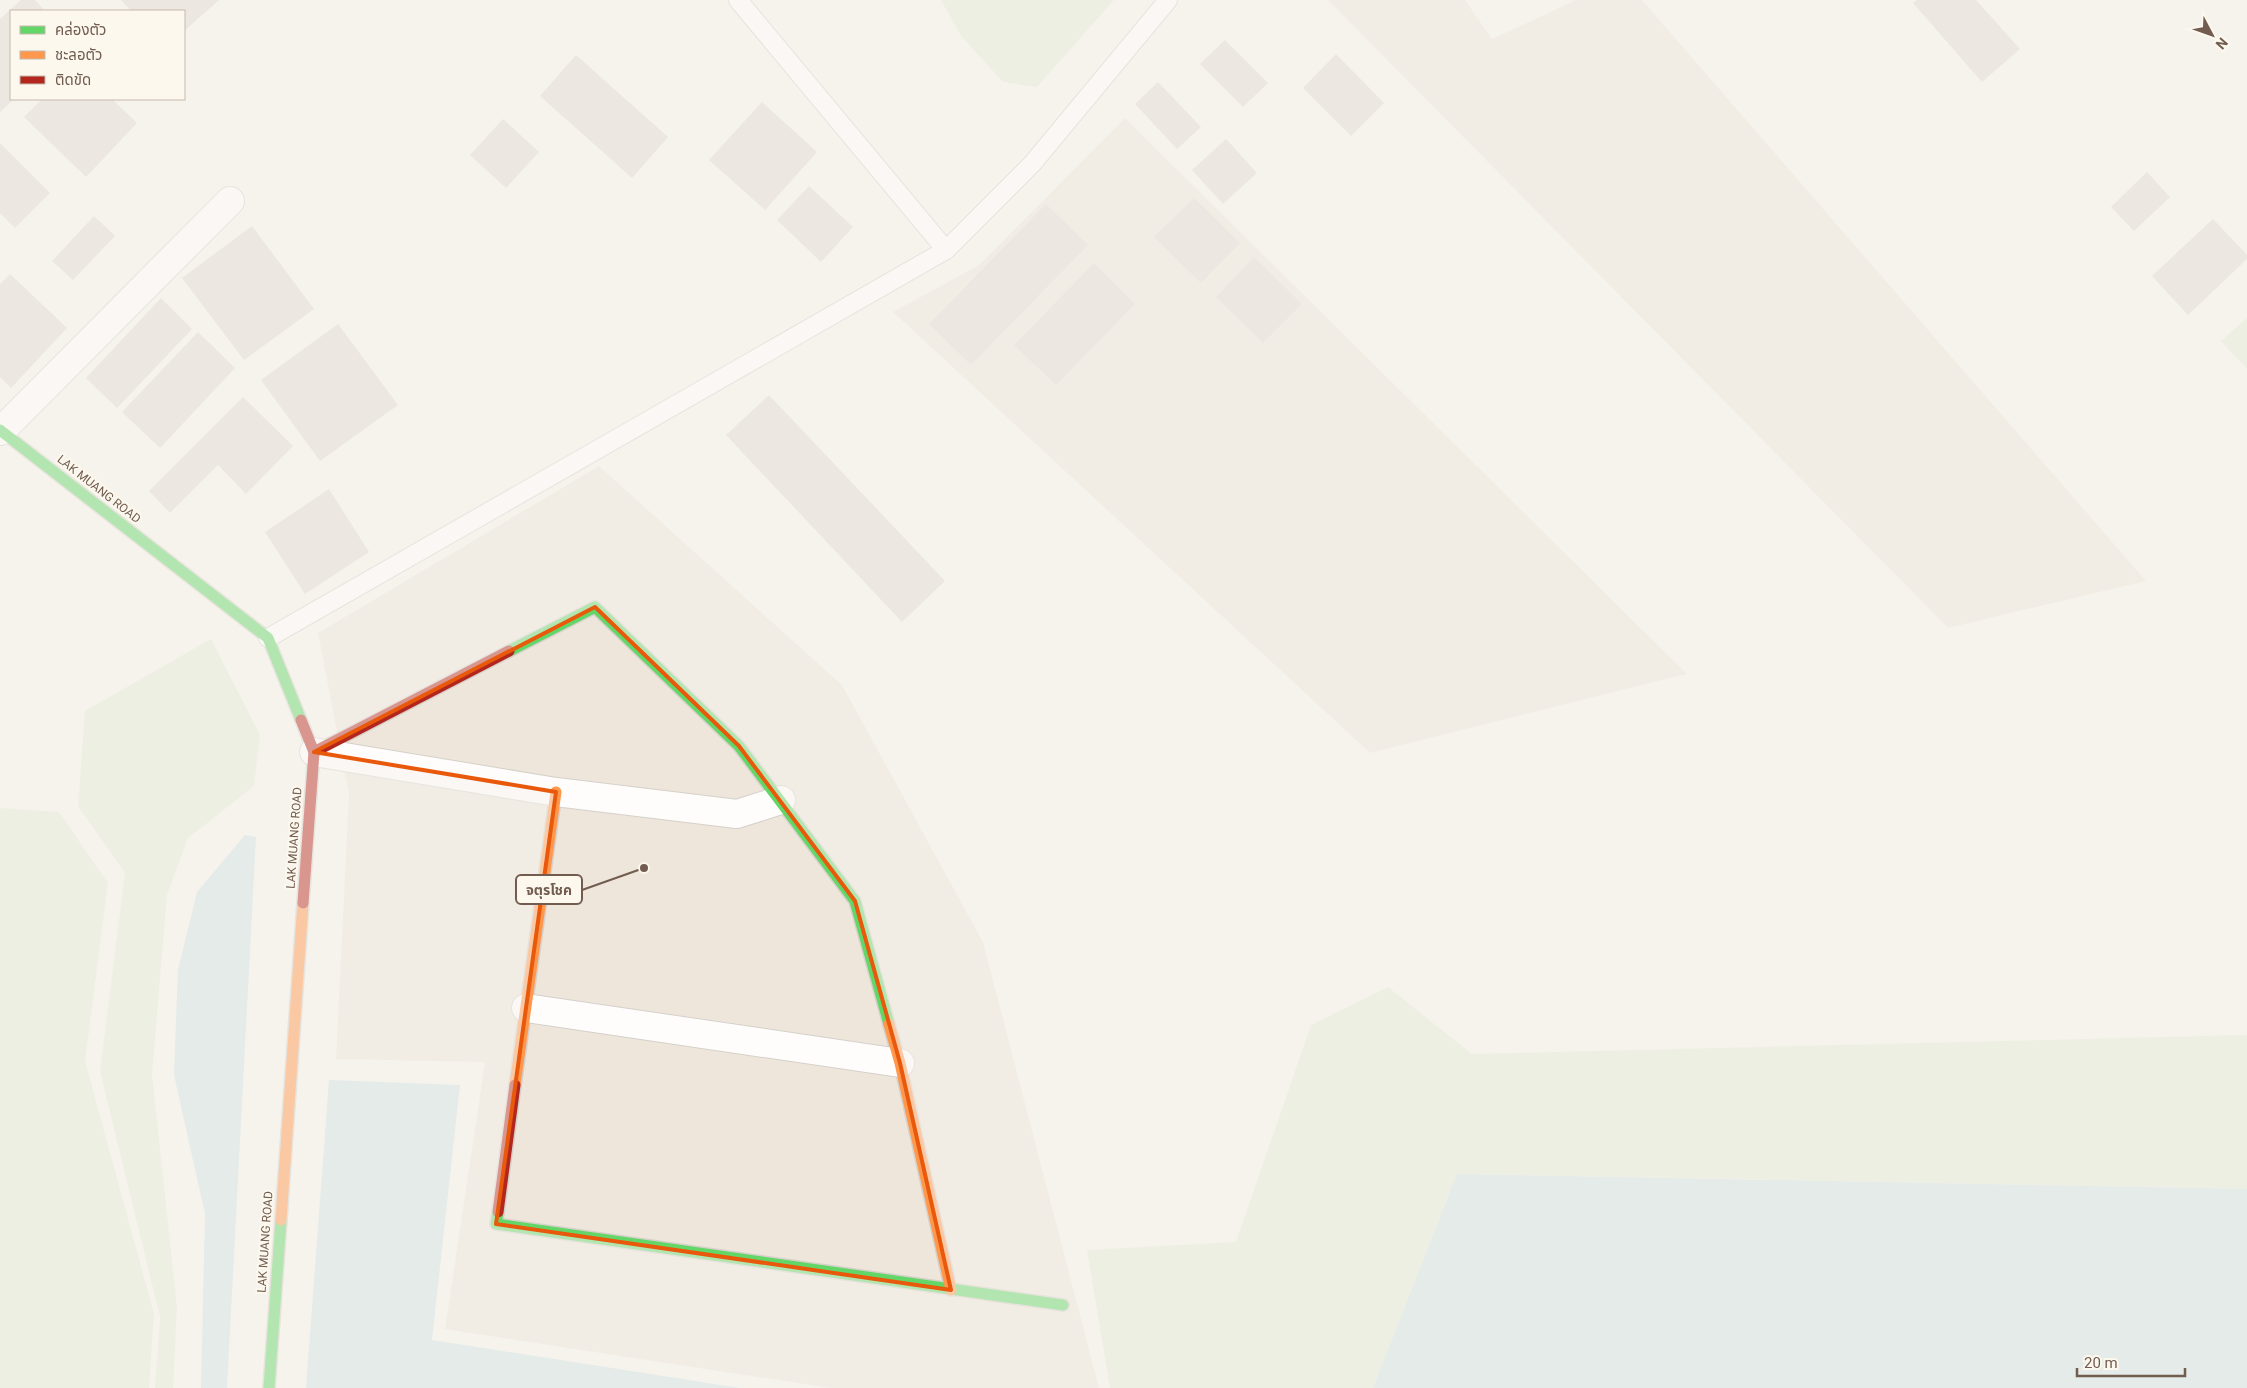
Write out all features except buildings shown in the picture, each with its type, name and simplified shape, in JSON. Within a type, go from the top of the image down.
[{"type":"street","points":[[1,430],[230,201]]},
{"type":"street","name":"LAK MUANG ROAD","points":[[1,430],[268,638],[314,752],[269,1388]]},
{"type":"street","points":[[314,752],[596,606],[739,746],[855,901],[900,1063],[950,1290]]},
{"type":"street","points":[[314,752],[556,792],[737,814],[781,800]]},
{"type":"street","points":[[556,792],[496,1224],[1063,1305]]},
{"type":"street","points":[[526,1008],[900,1063]]},
{"type":"lane","points":[[738,0],[946,250]]},
{"type":"lane","points":[[268,638],[946,250],[1032,164],[1168,0]]},
{"type":"highlighted area","points":[[595,607],[739,746],[855,901],[900,1063],[951,1290],[496,1224],[556,792],[314,752]]},
{"type":"shaded area","points":[[1328,0],[1465,0],[1492,39],[1576,0],[1642,0],[2146,581],[1948,628]]},
{"type":"shaded area","points":[[1125,118],[1687,674],[1370,753],[893,312],[979,265]]},
{"type":"shaded area","points":[[599,466],[842,685],[983,942],[1099,1388],[830,1388],[445,1329],[485,1062],[336,1059],[349,794],[318,633]]},
{"type":"shaded area","points":[[245,835],[256,837],[227,1388],[201,1388],[205,1214],[174,1075],[178,970],[197,892]]},
{"type":"shaded area","points":[[329,1080],[460,1085],[432,1340],[740,1388],[306,1388]]},
{"type":"shaded area","points":[[1457,1174],[2247,1189],[2247,1388],[1373,1388]]},
{"type":"green space","points":[[941,0],[1114,0],[1037,87],[1003,82],[961,36]]},
{"type":"green space","points":[[2247,318],[2247,369],[2221,341]]},
{"type":"green space","points":[[211,639],[260,735],[254,786],[188,838],[167,895],[152,1075],[177,1307],[173,1388],[155,1388],[160,1317],[100,1071],[125,873],[78,806],[85,711]]},
{"type":"green space","points":[[0,808],[59,812],[108,883],[85,1061],[154,1314],[149,1388],[0,1388]]},
{"type":"green space","points":[[1388,987],[1472,1054],[2247,1035],[2247,1189],[1458,1174],[1373,1388],[1110,1388],[1087,1250],[1236,1242],[1311,1025]]},
{"type":"traffic: fast","points":[[0,430],[268,638],[301,720]]},
{"type":"traffic: fast","points":[[509,651],[595,607],[739,746],[855,901],[889,1024]]},
{"type":"traffic: fast","points":[[498,1212],[496,1224],[1063,1305]]},
{"type":"traffic: fast","points":[[269,1388],[281,1220]]},
{"type":"traffic: slow","points":[[515,1085],[556,792]]},
{"type":"traffic: slow","points":[[281,1220],[303,903]]},
{"type":"traffic: slow","points":[[889,1024],[900,1063],[951,1290]]},
{"type":"traffic: jam","points":[[314,752],[509,651]]},
{"type":"traffic: jam","points":[[301,720],[314,752],[303,903]]},
{"type":"traffic: jam","points":[[498,1212],[515,1085]]},
{"type":"place","name":"จตุรโชค","points":[[644,868]]}]
